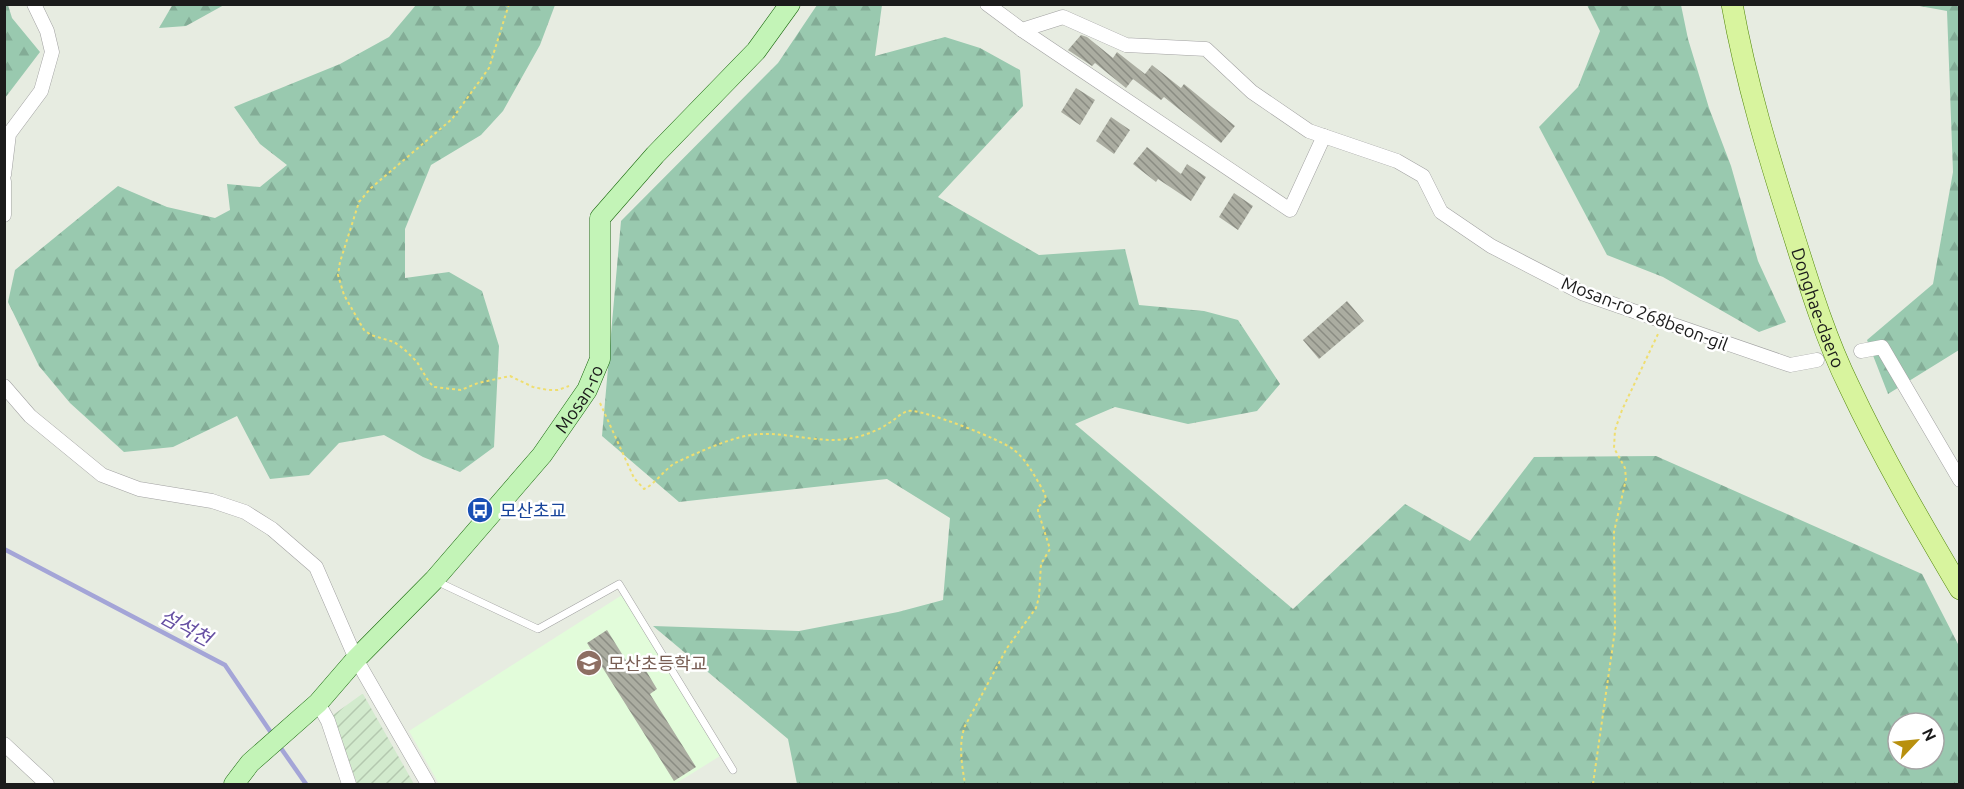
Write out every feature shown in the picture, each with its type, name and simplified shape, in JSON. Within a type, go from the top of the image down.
[{"type":"main road","name":"Donghae-daero","points":[[1732,4],[1744,65],[1779,190],[1813,297],[1848,384],[1893,476],[1959,590]]},
{"type":"street","points":[[4,175],[9,134],[41,91],[52,52],[47,31],[34,4]]},
{"type":"street","name":"Mosan-ro","points":[[234,784],[249,763],[318,702],[356,659],[434,580],[542,455],[586,390],[600,359],[600,218],[655,155],[756,51],[790,4]]},
{"type":"street","points":[[987,4],[1022,30],[1290,210],[1324,136]]},
{"type":"street","name":"Mosan-ro 268beon-gil","points":[[1022,30],[1063,17],[1126,45],[1206,49],[1252,92],[1309,130],[1397,161],[1424,176],[1441,212],[1491,246],[1584,294],[1790,365],[1817,360]]},
{"type":"street","points":[[4,181],[4,215]]},
{"type":"street","points":[[1860,351],[1882,347],[1959,480]]},
{"type":"street","points":[[4,387],[30,416],[102,475],[139,489],[212,501],[245,512],[281,535],[316,567],[356,659],[428,784]]},
{"type":"street","points":[[318,702],[328,721],[349,784]]},
{"type":"street","points":[[4,744],[48,784]]},
{"type":"lane","points":[[434,580],[538,629],[619,584],[733,770]]},
{"type":"path","points":[[509,4],[489,68],[463,107],[371,188],[359,202],[338,274],[340,283],[364,330],[371,335],[394,342],[404,349],[434,387],[461,390],[478,383],[510,376],[533,387],[558,390],[571,386],[596,395],[634,478],[644,489],[675,463],[744,436],[763,434],[846,439],[881,428],[904,412],[912,410],[932,415],[1000,441],[1013,449],[1020,455],[1045,494],[1046,500],[1038,507],[1038,511],[1050,549],[1041,564],[1036,608],[1007,648],[962,734],[965,784]]},
{"type":"path","points":[[1593,784],[1615,630],[1614,532],[1626,478],[1625,468],[1614,448],[1615,430],[1622,410],[1664,323]]},
{"type":"shaded area","name":"모산초등학교","points":[[622,595],[720,756],[675,784],[439,784],[409,731]]},
{"type":"shaded area","points":[[362,694],[414,784],[357,784],[333,715]]},
{"type":"green space","points":[[173,4],[224,5],[186,26],[159,28]]},
{"type":"green space","points":[[4,5],[8,5],[12,18],[40,52],[5,98]]},
{"type":"green space","points":[[416,5],[555,5],[540,45],[503,111],[481,135],[431,165],[405,229],[405,278],[449,272],[482,291],[499,346],[494,447],[460,472],[423,457],[384,435],[339,443],[309,475],[270,479],[237,416],[173,447],[124,452],[70,403],[39,366],[8,302],[15,270],[118,186],[167,207],[215,218],[230,210],[227,184],[260,187],[287,165],[260,144],[234,107],[340,64],[389,37]]},
{"type":"green space","points":[[817,5],[882,5],[875,56],[945,37],[980,48],[1020,70],[1023,106],[938,197],[1039,255],[1125,249],[1139,305],[1204,311],[1238,320],[1280,384],[1257,411],[1188,424],[1115,407],[1075,424],[1293,609],[1405,504],[1470,541],[1534,457],[1656,456],[1922,574],[1959,646],[1959,784],[797,784],[788,739],[653,626],[799,631],[898,612],[943,600],[950,518],[887,479],[679,502],[602,436],[621,221],[778,63]]},
{"type":"green space","points":[[1587,5],[1681,5],[1688,39],[1709,108],[1731,166],[1758,261],[1786,322],[1759,332],[1663,277],[1607,255],[1539,127],[1578,87],[1600,31]]},
{"type":"green space","points":[[1914,5],[1959,5],[1959,350],[1888,394],[1867,340],[1933,284],[1953,172],[1947,11]]},
{"type":"building","points":[[1081,35],[1087,37],[1113,58],[1117,52],[1145,74],[1152,65],[1181,88],[1184,84],[1235,126],[1221,143],[1164,97],[1161,100],[1133,79],[1126,88],[1095,63],[1092,66],[1068,50]]},
{"type":"building","points":[[1076,88],[1095,100],[1080,125],[1061,112]]},
{"type":"building","points":[[1111,117],[1130,130],[1114,154],[1096,141]]},
{"type":"building","points":[[1147,147],[1181,174],[1187,164],[1206,177],[1191,201],[1158,179],[1156,182],[1133,164]]},
{"type":"building","points":[[1234,193],[1253,206],[1238,230],[1219,217]]},
{"type":"building","points":[[1347,301],[1364,321],[1319,359],[1303,340]]},
{"type":"building","points":[[607,630],[632,670],[642,664],[657,689],[650,694],[696,767],[674,781],[587,643]]},
{"type":"waterway","name":"섬석천","points":[[4,549],[225,665],[274,737]]},
{"type":"waterway","name":"섬석천","points":[[278,744],[306,784]]},
{"type":"place","name":"모산초교","points":[[480,510]]},
{"type":"place","name":"모산초등학교","points":[[589,663]]}]
